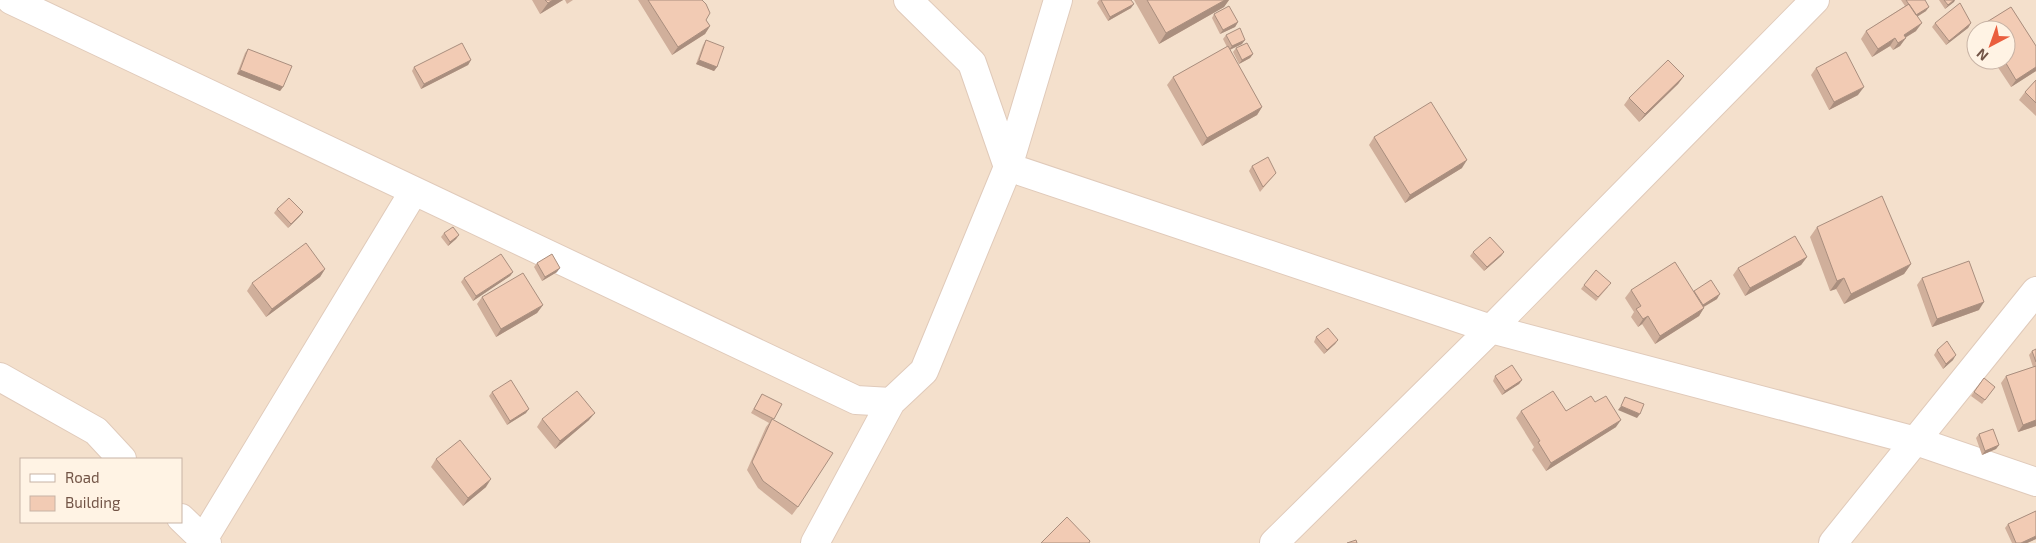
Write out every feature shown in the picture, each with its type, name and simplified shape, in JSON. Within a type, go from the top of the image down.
[{"type":"street","points":[[11,0],[856,400],[891,402]]},
{"type":"street","points":[[908,0],[972,63],[1008,166]]},
{"type":"street","points":[[815,543],[891,402],[924,371],[1008,166],[1058,0]]},
{"type":"street","points":[[1274,543],[1491,329],[1815,0]]},
{"type":"street","points":[[1008,166],[1491,329],[1916,441],[2036,482]]},
{"type":"street","points":[[182,519],[204,542],[414,191]]},
{"type":"street","points":[[1833,543],[2036,291]]},
{"type":"street","points":[[0,377],[96,431],[121,458]]},
{"type":"shaded area","points":[[0,0],[2036,0],[2036,543],[0,543]]},
{"type":"building","points":[[648,0],[702,0],[710,13],[706,20],[710,26],[678,47]]},
{"type":"building","points":[[1101,0],[1131,0],[1134,4],[1110,17]]},
{"type":"building","points":[[1147,0],[1225,0],[1166,33]]},
{"type":"building","points":[[1906,0],[1925,0],[1929,7],[1916,15]]},
{"type":"building","points":[[1944,0],[1954,0],[1948,5]]},
{"type":"building","points":[[1960,3],[1969,20],[1966,20],[1966,27],[1949,41],[1935,23]]},
{"type":"building","points":[[1909,4],[1922,23],[1904,35],[1906,38],[1898,43],[1895,38],[1878,49],[1866,31]]},
{"type":"building","points":[[1229,6],[1238,22],[1223,30],[1214,14]]},
{"type":"building","points":[[2011,7],[2036,46],[2036,67],[2016,80],[2010,70],[2016,70],[2016,20],[1990,20]]},
{"type":"building","points":[[1240,28],[1245,40],[1232,46],[1226,35]]},
{"type":"building","points":[[706,40],[724,47],[717,67],[699,60]]},
{"type":"building","points":[[462,43],[471,60],[424,84],[414,67]]},
{"type":"building","points":[[1247,43],[1253,54],[1242,60],[1236,48]]},
{"type":"building","points":[[1228,46],[1262,107],[1207,138],[1173,77]]},
{"type":"building","points":[[248,49],[292,66],[283,87],[240,70]]},
{"type":"building","points":[[1846,52],[1864,87],[1834,102],[1816,68]]},
{"type":"building","points":[[1668,60],[1684,76],[1645,114],[1629,98]]},
{"type":"building","points":[[2036,80],[2036,103],[2025,92]]},
{"type":"building","points":[[1431,102],[1467,160],[1410,195],[1374,137]]},
{"type":"building","points":[[1268,157],[1276,173],[1263,187],[1252,166]]},
{"type":"building","points":[[1882,196],[1911,264],[1851,294],[1844,278],[1837,281],[1817,227]]},
{"type":"building","points":[[289,198],[303,212],[291,224],[277,209]]},
{"type":"building","points":[[453,227],[459,235],[450,242],[444,233]]},
{"type":"building","points":[[1795,236],[1807,257],[1750,288],[1738,268]]},
{"type":"building","points":[[1490,237],[1504,252],[1487,267],[1473,252]]},
{"type":"building","points":[[306,243],[325,269],[272,309],[252,283]]},
{"type":"building","points":[[501,254],[513,272],[476,296],[464,278]]},
{"type":"building","points":[[552,254],[560,268],[545,277],[537,263]]},
{"type":"building","points":[[1969,261],[1984,302],[1937,319],[1922,278]]},
{"type":"building","points":[[1675,262],[1704,308],[1660,336],[1648,316],[1643,319],[1636,309],[1641,306],[1631,290]]},
{"type":"building","points":[[1596,270],[1611,283],[1598,297],[1584,285]]},
{"type":"building","points":[[523,273],[543,305],[501,329],[482,297]]},
{"type":"building","points":[[1711,280],[1720,294],[1703,305],[1694,291]]},
{"type":"building","points":[[1328,328],[1338,340],[1327,350],[1316,337]]},
{"type":"building","points":[[1947,341],[1956,355],[1946,364],[1937,350]]},
{"type":"building","points":[[2036,349],[2036,362],[2032,351]]},
{"type":"building","points":[[1512,365],[1522,380],[1505,391],[1495,376]]},
{"type":"building","points":[[2036,366],[2036,420],[2023,425],[2006,376]]},
{"type":"building","points":[[1984,378],[1995,387],[1985,400],[1974,392]]},
{"type":"building","points":[[511,380],[529,409],[510,421],[492,392]]},
{"type":"building","points":[[577,391],[595,413],[560,441],[542,419]]},
{"type":"building","points":[[1553,391],[1566,411],[1591,396],[1595,402],[1606,396],[1621,420],[1551,463],[1521,411]]},
{"type":"building","points":[[762,394],[782,404],[774,419],[754,409]]},
{"type":"building","points":[[1625,397],[1644,404],[1640,414],[1621,406]]},
{"type":"building","points":[[772,419],[833,453],[798,507],[763,481],[752,462]]},
{"type":"building","points":[[1993,429],[1999,445],[1985,451],[1979,434]]},
{"type":"building","points":[[460,440],[491,479],[468,498],[436,459]]},
{"type":"building","points":[[2036,511],[2036,536],[2021,543],[2016,543],[2008,524]]},
{"type":"building","points":[[1067,517],[1090,541],[1089,543],[1041,543]]}]
